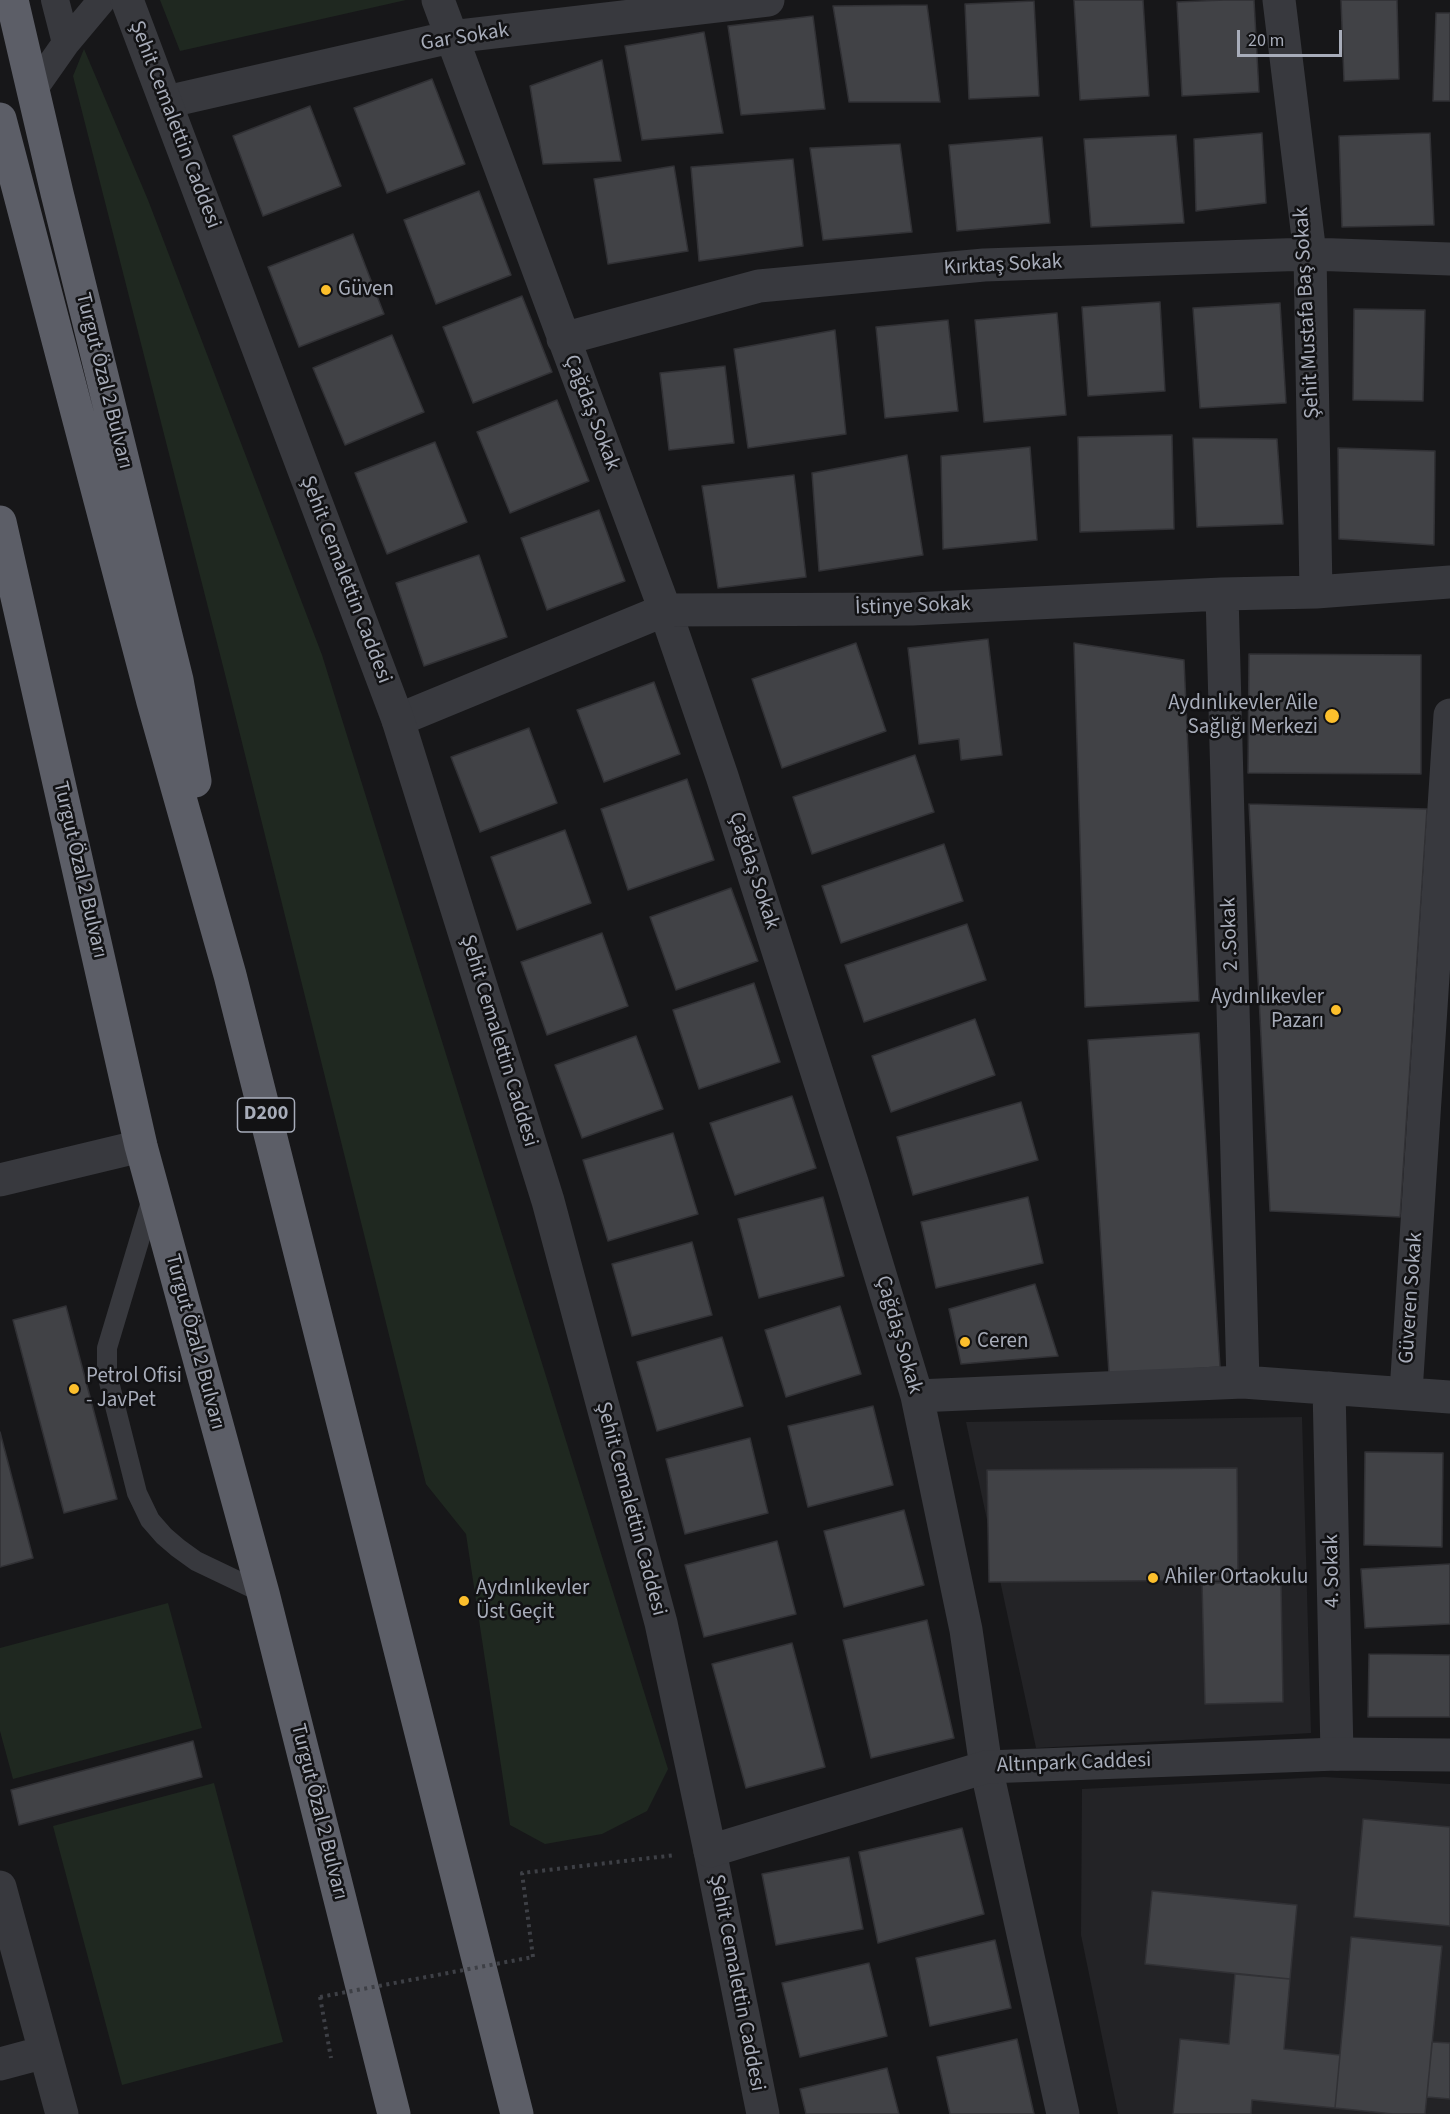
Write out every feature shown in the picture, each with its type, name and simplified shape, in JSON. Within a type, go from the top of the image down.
[{"type":"highway","name":"Turgut Özal 2 Bulvarı","points":[[12,0],[177,680],[230,975]]},
{"type":"highway","name":"Turgut Özal 2 Bulvarı","points":[[0,119],[153,702],[230,975],[517,2114]]},
{"type":"highway","name":"Turgut Özal 2 Bulvarı","points":[[0,522],[141,1146],[263,1593],[394,2114]]},
{"type":"highway","name":"Turgut Özal 2 Bulvarı","points":[[0,535],[10,566]]},
{"type":"street","points":[[55,0],[66,43]]},
{"type":"street","points":[[33,90],[66,43],[102,0]]},
{"type":"street","name":"Şehit Cemalettin Caddesi","points":[[127,0],[398,720],[548,1201],[661,1623],[763,2114]]},
{"type":"street","name":"Çağdaş Sokak","points":[[438,0],[665,610],[730,798],[852,1182],[917,1396],[966,1630],[986,1767],[1064,2114]]},
{"type":"street","name":"Gar Sokak","points":[[166,102],[451,37],[768,0]]},
{"type":"street","name":"Şehit Mustafa Baş Sokak","points":[[1279,0],[1310,254],[1316,592]]},
{"type":"street","name":"Kırktaş Sokak","points":[[563,339],[759,286],[984,265],[1310,254],[1450,259]]},
{"type":"street","name":"İstinye Sokak","points":[[398,720],[665,610],[912,609],[1222,594],[1316,592],[1450,582]]},
{"type":"street","name":"2 .Sokak","points":[[1222,594],[1243,1382]]},
{"type":"street","name":"Güveren Sokak","points":[[917,1396],[1243,1382],[1406,1392],[1450,715]]},
{"type":"street","points":[[0,1179],[141,1146]]},
{"type":"street","name":"4. Sokak","points":[[1329,1388],[1337,1754]]},
{"type":"street","points":[[1406,1392],[1450,1397]]},
{"type":"street","name":"Altınpark Caddesi","points":[[710,1851],[986,1767],[1337,1754],[1450,1755]]},
{"type":"street","points":[[0,1887],[62,2114]]},
{"type":"street","points":[[0,2064],[45,2052]]},
{"type":"lane","points":[[154,1192],[107,1348],[107,1374],[137,1493],[150,1520],[178,1548],[196,1561],[263,1593]]},
{"type":"path","points":[[332,2058],[320,1997],[533,1957],[522,1873],[710,1851]]},
{"type":"shaded area","points":[[160,0],[406,0],[180,51]]},
{"type":"shaded area","points":[[84,49],[148,200],[322,655],[668,1769],[647,1811],[602,1834],[545,1844],[510,1825],[466,1534],[426,1484],[226,678],[73,76]]},
{"type":"shaded area","name":"Ahiler Ortaokulu","points":[[1302,1417],[1311,1733],[1036,1748],[966,1422]]},
{"type":"shaded area","points":[[168,1603],[202,1728],[13,1779],[0,1731],[0,1648]]},
{"type":"shaded area","points":[[1324,1777],[1450,1784],[1450,2114],[1118,2114],[1081,1935],[1082,1789]]},
{"type":"shaded area","points":[[214,1783],[283,2042],[122,2085],[53,1826]]},
{"type":"building","points":[[1074,0],[1143,0],[1149,96],[1080,100]]},
{"type":"building","points":[[1254,0],[1259,92],[1182,96],[1177,2]]},
{"type":"building","points":[[1341,0],[1397,0],[1399,79],[1344,81]]},
{"type":"building","points":[[1034,1],[1039,96],[969,99],[965,4]]},
{"type":"building","points":[[927,5],[940,102],[849,102],[833,6]]},
{"type":"building","points":[[1436,13],[1450,13],[1450,101],[1433,101]]},
{"type":"building","points":[[813,16],[825,109],[741,115],[728,26]]},
{"type":"building","points":[[704,32],[723,133],[642,140],[625,46]]},
{"type":"building","points":[[602,60],[621,161],[543,164],[530,86]]},
{"type":"building","points":[[432,79],[465,164],[387,193],[354,108]]},
{"type":"building","points":[[310,106],[341,186],[263,216],[233,136]]},
{"type":"building","points":[[1262,133],[1266,203],[1196,211],[1194,139]]},
{"type":"building","points":[[1430,133],[1434,225],[1342,227],[1339,136]]},
{"type":"building","points":[[1176,135],[1184,223],[1091,227],[1084,139]]},
{"type":"building","points":[[1042,137],[1050,223],[957,231],[949,145]]},
{"type":"building","points":[[900,144],[912,232],[823,240],[810,148]]},
{"type":"building","points":[[793,159],[803,246],[699,261],[691,167]]},
{"type":"building","points":[[674,166],[688,251],[608,264],[594,179]]},
{"type":"building","points":[[479,191],[511,275],[436,304],[404,220]]},
{"type":"building","name":"Güven","points":[[353,234],[384,314],[299,347],[268,267]]},
{"type":"building","points":[[522,296],[552,372],[473,403],[443,327]]},
{"type":"building","points":[[1160,302],[1165,391],[1088,396],[1082,307]]},
{"type":"building","points":[[1280,303],[1286,403],[1200,408],[1193,308]]},
{"type":"building","points":[[1354,309],[1425,310],[1423,401],[1353,400]]},
{"type":"building","points":[[1057,313],[1066,415],[984,422],[975,320]]},
{"type":"building","points":[[948,320],[958,411],[885,418],[876,327]]},
{"type":"building","points":[[835,330],[846,434],[748,448],[734,349]]},
{"type":"building","points":[[392,335],[424,412],[345,445],[313,368]]},
{"type":"building","points":[[725,366],[734,443],[669,450],[660,373]]},
{"type":"building","points":[[557,400],[589,481],[510,513],[477,432]]},
{"type":"building","points":[[1172,435],[1174,529],[1080,532],[1078,437]]},
{"type":"building","points":[[1193,438],[1277,439],[1283,524],[1197,527]]},
{"type":"building","points":[[435,442],[467,522],[387,554],[355,473]]},
{"type":"building","points":[[1030,447],[1037,540],[943,549],[941,456]]},
{"type":"building","points":[[1338,448],[1435,451],[1434,545],[1339,539]]},
{"type":"building","points":[[907,455],[923,555],[819,571],[812,473]]},
{"type":"building","points":[[794,475],[806,577],[718,588],[702,486]]},
{"type":"building","points":[[599,510],[625,581],[547,610],[521,538]]},
{"type":"building","points":[[479,555],[507,637],[424,666],[396,583]]},
{"type":"building","points":[[988,639],[1002,755],[961,760],[959,739],[919,744],[908,648]]},
{"type":"building","points":[[856,643],[886,731],[782,768],[752,679]]},
{"type":"building","points":[[1074,643],[1184,660],[1199,1001],[1085,1007]]},
{"type":"building","points":[[1249,654],[1421,655],[1421,774],[1248,773]]},
{"type":"building","points":[[654,682],[680,754],[604,782],[577,710]]},
{"type":"building","points":[[529,728],[557,803],[480,832],[451,757]]},
{"type":"building","points":[[915,755],[934,812],[812,854],[793,797]]},
{"type":"building","points":[[687,779],[714,860],[628,890],[601,809]]},
{"type":"building","name":"Aydınlıkevler Pazarı","points":[[1249,804],[1427,809],[1400,1217],[1270,1211]]},
{"type":"building","points":[[565,830],[591,903],[517,930],[491,857]]},
{"type":"building","points":[[944,844],[963,901],[841,943],[822,886]]},
{"type":"building","points":[[731,888],[758,961],[676,990],[650,917]]},
{"type":"building","points":[[967,924],[986,980],[864,1022],[845,965]]},
{"type":"building","points":[[602,933],[628,1006],[547,1035],[521,962]]},
{"type":"building","points":[[754,983],[780,1062],[699,1089],[673,1010]]},
{"type":"building","points":[[975,1019],[995,1075],[891,1112],[872,1056]]},
{"type":"building","points":[[1199,1033],[1220,1367],[1109,1374],[1088,1040]]},
{"type":"building","points":[[636,1036],[663,1109],[582,1138],[555,1065]]},
{"type":"building","points":[[792,1096],[816,1168],[735,1195],[710,1123]]},
{"type":"building","points":[[1021,1102],[1038,1160],[913,1195],[897,1137]]},
{"type":"building","points":[[673,1133],[698,1214],[608,1241],[583,1160]]},
{"type":"building","points":[[823,1197],[844,1276],[759,1298],[738,1219]]},
{"type":"building","points":[[1028,1197],[1043,1263],[936,1288],[921,1222]]},
{"type":"building","points":[[692,1242],[712,1315],[632,1336],[612,1264]]},
{"type":"building","points":[[1035,1284],[1058,1356],[961,1364],[949,1309]]},
{"type":"building","points":[[66,1306],[117,1499],[64,1513],[13,1320]]},
{"type":"building","points":[[840,1306],[861,1374],[786,1397],[765,1330]]},
{"type":"building","points":[[722,1337],[743,1406],[657,1431],[637,1362]]},
{"type":"building","points":[[873,1406],[893,1485],[808,1507],[788,1426]]},
{"type":"building","points":[[0,1432],[33,1558],[0,1567]]},
{"type":"building","points":[[750,1438],[768,1513],[685,1534],[666,1459]]},
{"type":"building","points":[[1365,1452],[1443,1453],[1442,1547],[1364,1545]]},
{"type":"building","points":[[1237,1468],[1238,1580],[989,1582],[987,1470]]},
{"type":"building","points":[[904,1510],[924,1585],[844,1607],[824,1531]]},
{"type":"building","points":[[777,1541],[796,1614],[704,1637],[685,1565]]},
{"type":"building","points":[[1450,1564],[1450,1624],[1365,1628],[1361,1569]]},
{"type":"building","points":[[1281,1582],[1283,1702],[1205,1704],[1202,1583]]},
{"type":"building","points":[[927,1620],[954,1738],[871,1758],[843,1640]]},
{"type":"building","points":[[792,1643],[825,1767],[746,1788],[712,1664]]},
{"type":"building","points":[[1369,1654],[1450,1655],[1450,1717],[1368,1717]]},
{"type":"building","points":[[193,1741],[202,1777],[19,1825],[11,1790]]},
{"type":"building","points":[[1363,1819],[1450,1827],[1450,1926],[1354,1917]]},
{"type":"building","points":[[962,1828],[984,1914],[878,1943],[859,1852]]},
{"type":"building","points":[[849,1857],[863,1929],[776,1945],[762,1874]]},
{"type":"building","points":[[1152,1891],[1297,1905],[1290,1979],[1145,1964]]},
{"type":"building","points":[[1351,1937],[1442,1946],[1425,2114],[1393,2114],[1335,2108]]},
{"type":"building","points":[[995,1940],[1011,2008],[930,2026],[916,1958]]},
{"type":"building","points":[[869,1963],[887,2036],[800,2057],[782,1983]]},
{"type":"building","points":[[1235,1974],[1290,1979],[1284,2049],[1340,2055],[1335,2108],[1252,2100],[1251,2114],[1173,2114],[1180,2039],[1229,2044]]},
{"type":"building","points":[[1017,2039],[1034,2114],[950,2114],[937,2057]]},
{"type":"building","points":[[1432,2042],[1450,2043],[1450,2099],[1427,2097]]},
{"type":"building","points":[[887,2068],[899,2114],[806,2114],[800,2089]]},
{"type":"place","name":"Güven","points":[[326,290]]},
{"type":"place","name":"Aydınlıkevler Aile Sağlığı Merkezi","points":[[1332,716]]},
{"type":"place","name":"Aydınlıkevler Pazarı","points":[[1336,1010]]},
{"type":"place","name":"Ceren","points":[[965,1342]]},
{"type":"place","name":"Petrol Ofisi - JavPet","points":[[74,1389]]},
{"type":"place","name":"Ahiler Ortaokulu","points":[[1153,1578]]},
{"type":"place","name":"Aydınlıkevler Üst Geçit","points":[[464,1601]]}]
